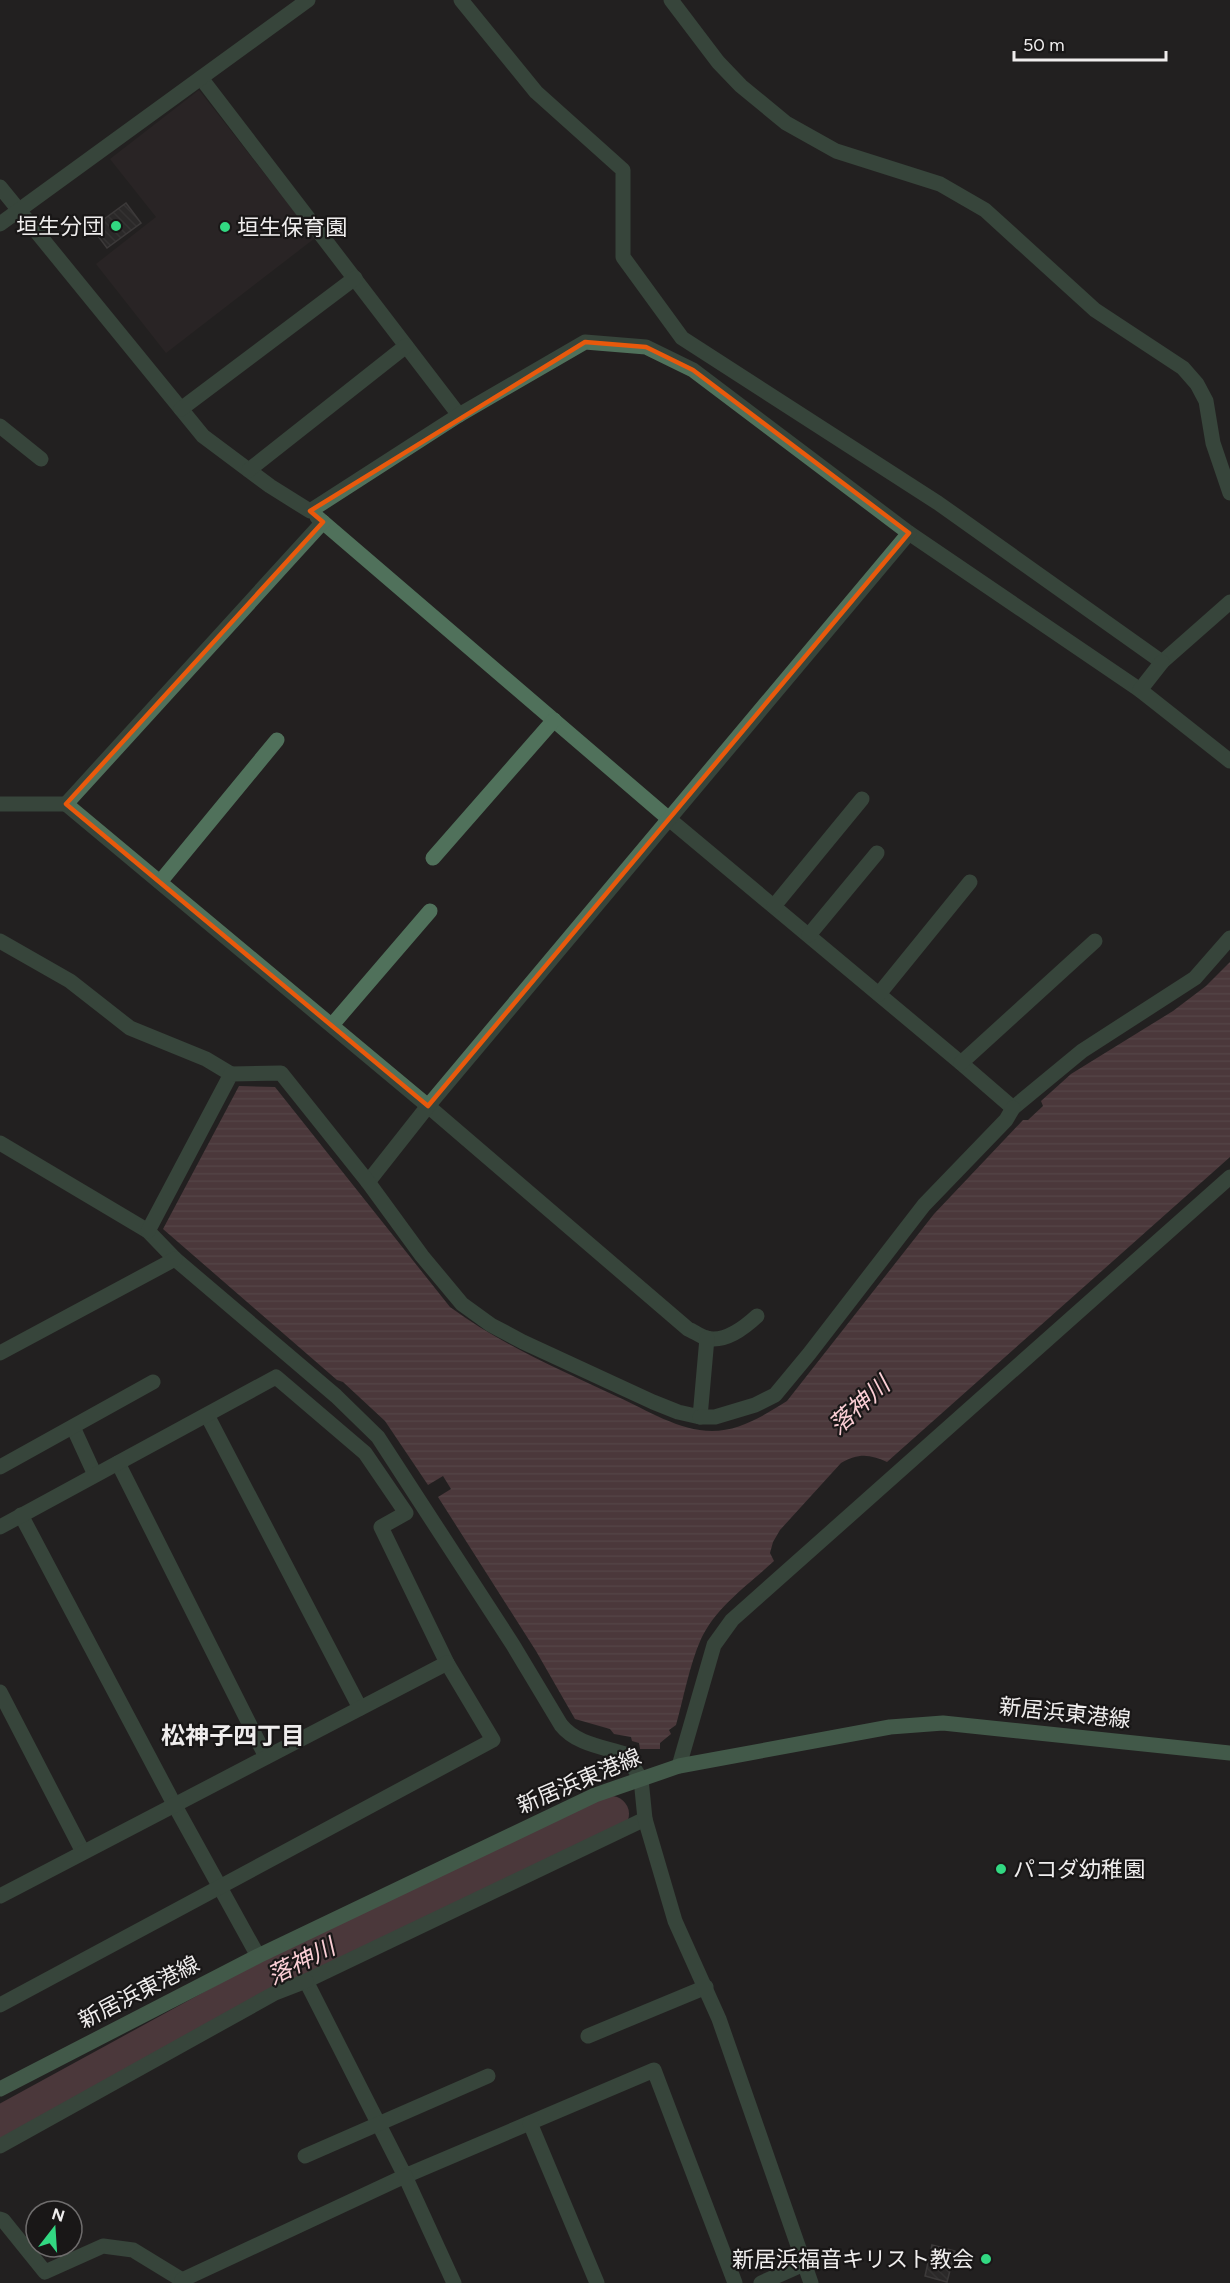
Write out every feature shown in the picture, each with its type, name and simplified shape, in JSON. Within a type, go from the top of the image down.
[{"type":"main road","name":"新居浜東港線","points":[[0,2090],[258,1956],[595,1795],[679,1766],[890,1727],[943,1723],[1230,1753]]},
{"type":"street","points":[[0,224],[308,0]]},
{"type":"street","points":[[461,0],[536,92],[623,170],[623,257],[682,338],[938,503],[1162,662]]},
{"type":"street","points":[[671,0],[718,62],[741,86],[786,123],[836,151],[940,184],[985,210],[1095,310],[1183,368],[1197,384],[1206,401],[1213,443],[1230,494]]},
{"type":"street","points":[[201,78],[459,415]]},
{"type":"street","points":[[0,187],[203,436],[249,471],[310,511],[669,819],[1013,1108]]},
{"type":"street","points":[[181,409],[355,278]]},
{"type":"street","points":[[310,511],[459,415],[585,342],[646,347],[693,370],[909,533],[1140,690],[1230,761]]},
{"type":"street","points":[[249,471],[406,346]]},
{"type":"street","points":[[0,426],[41,459]]},
{"type":"street","points":[[66,804],[323,522]]},
{"type":"street","points":[[368,1182],[428,1106],[909,533]]},
{"type":"street","points":[[1140,690],[1162,662],[1230,602]]},
{"type":"street","points":[[433,858],[554,720]]},
{"type":"street","points":[[160,882],[277,740]]},
{"type":"street","points":[[774,906],[862,799]]},
{"type":"street","points":[[0,804],[66,804],[428,1106],[688,1329],[707,1338],[741,1331],[757,1316]]},
{"type":"street","points":[[809,935],[877,853]]},
{"type":"street","points":[[879,994],[970,882]]},
{"type":"street","points":[[332,1025],[430,911]]},
{"type":"street","points":[[0,941],[70,981],[130,1028],[206,1059],[231,1074],[281,1073],[368,1182],[422,1256],[462,1304],[491,1325],[653,1402],[678,1412],[700,1417],[715,1417],[754,1405],[775,1395],[924,1205],[1006,1120],[1013,1108],[1082,1050],[1195,978],[1230,938]]},
{"type":"street","points":[[961,1063],[1095,941]]},
{"type":"street","points":[[148,1231],[231,1074]]},
{"type":"street","points":[[1,1147],[148,1231],[174,1259],[336,1396],[378,1437],[568,1734],[579,1740],[625,1754],[641,1779],[645,1819],[675,1921],[719,2019],[811,2283]]},
{"type":"street","points":[[679,1766],[714,1645],[732,1620],[1230,1177]]},
{"type":"street","points":[[0,1353],[174,1259]]},
{"type":"street","points":[[700,1417],[707,1338]]},
{"type":"street","points":[[0,1527],[276,1377],[365,1453],[406,1513],[381,1527],[447,1663],[493,1740],[0,2005]]},
{"type":"street","points":[[0,1467],[153,1382]]},
{"type":"street","points":[[207,1415],[360,1708]]},
{"type":"street","points":[[73,1427],[95,1475]]},
{"type":"street","points":[[118,1463],[266,1757]]},
{"type":"street","points":[[21,1515],[174,1804],[258,1956]]},
{"type":"street","points":[[0,1896],[447,1663]]},
{"type":"street","points":[[0,1692],[83,1852]]},
{"type":"street","points":[[0,2146],[275,1993],[306,1981],[645,1819]]},
{"type":"street","points":[[306,1981],[405,2176],[454,2283]]},
{"type":"street","points":[[588,2036],[706,1987]]},
{"type":"street","points":[[0,2219],[49,2278],[103,2246],[133,2250],[183,2282],[405,2176],[654,2070],[735,2283]]},
{"type":"street","points":[[305,2156],[488,2076]]},
{"type":"street","points":[[530,2122],[597,2283]]},
{"type":"street","points":[[761,2283],[804,2264]]},
{"type":"highlighted area","points":[[585,342],[646,347],[693,370],[909,533],[428,1106],[66,804],[323,522],[310,511]]},
{"type":"shaded area","name":"垣生保育園","points":[[199,90],[315,238],[166,353],[96,264],[156,217],[110,159]]},
{"type":"water","points":[[1230,962],[1230,1157],[887,1462],[875,1457],[864,1456],[841,1463],[780,1530],[770,1553],[774,1561],[733,1597],[707,1627],[693,1660],[676,1725],[669,1730],[671,1734],[660,1743],[660,1749],[640,1749],[639,1743],[632,1741],[631,1737],[614,1734],[610,1729],[575,1719],[536,1651],[438,1497],[451,1489],[443,1476],[428,1485],[385,1421],[343,1382],[337,1380],[163,1229],[239,1086],[275,1087],[450,1307],[490,1333],[532,1356],[675,1424],[712,1431],[732,1428],[761,1417],[787,1401],[934,1214],[1023,1120],[1028,1120],[1043,1106],[1041,1101],[1071,1074],[1173,1011],[1206,986]]},
{"type":"building","name":"垣生分団","points":[[126,203],[141,223],[107,248],[92,228]]},
{"type":"building","points":[[932,2245],[955,2251],[947,2282],[925,2276]]},
{"type":"waterway","name":"落神川","points":[[0,2124],[291,1965],[611,1814]]},
{"type":"place","name":"垣生分団","points":[[116,226]]},
{"type":"place","name":"垣生保育園","points":[[225,227]]},
{"type":"place","name":"パコダ幼稚園","points":[[1001,1869]]},
{"type":"place","name":"新居浜福音キリスト教会","points":[[986,2259]]},
{"type":"district","name":"松神子四丁目","points":[[233,1735]]}]
